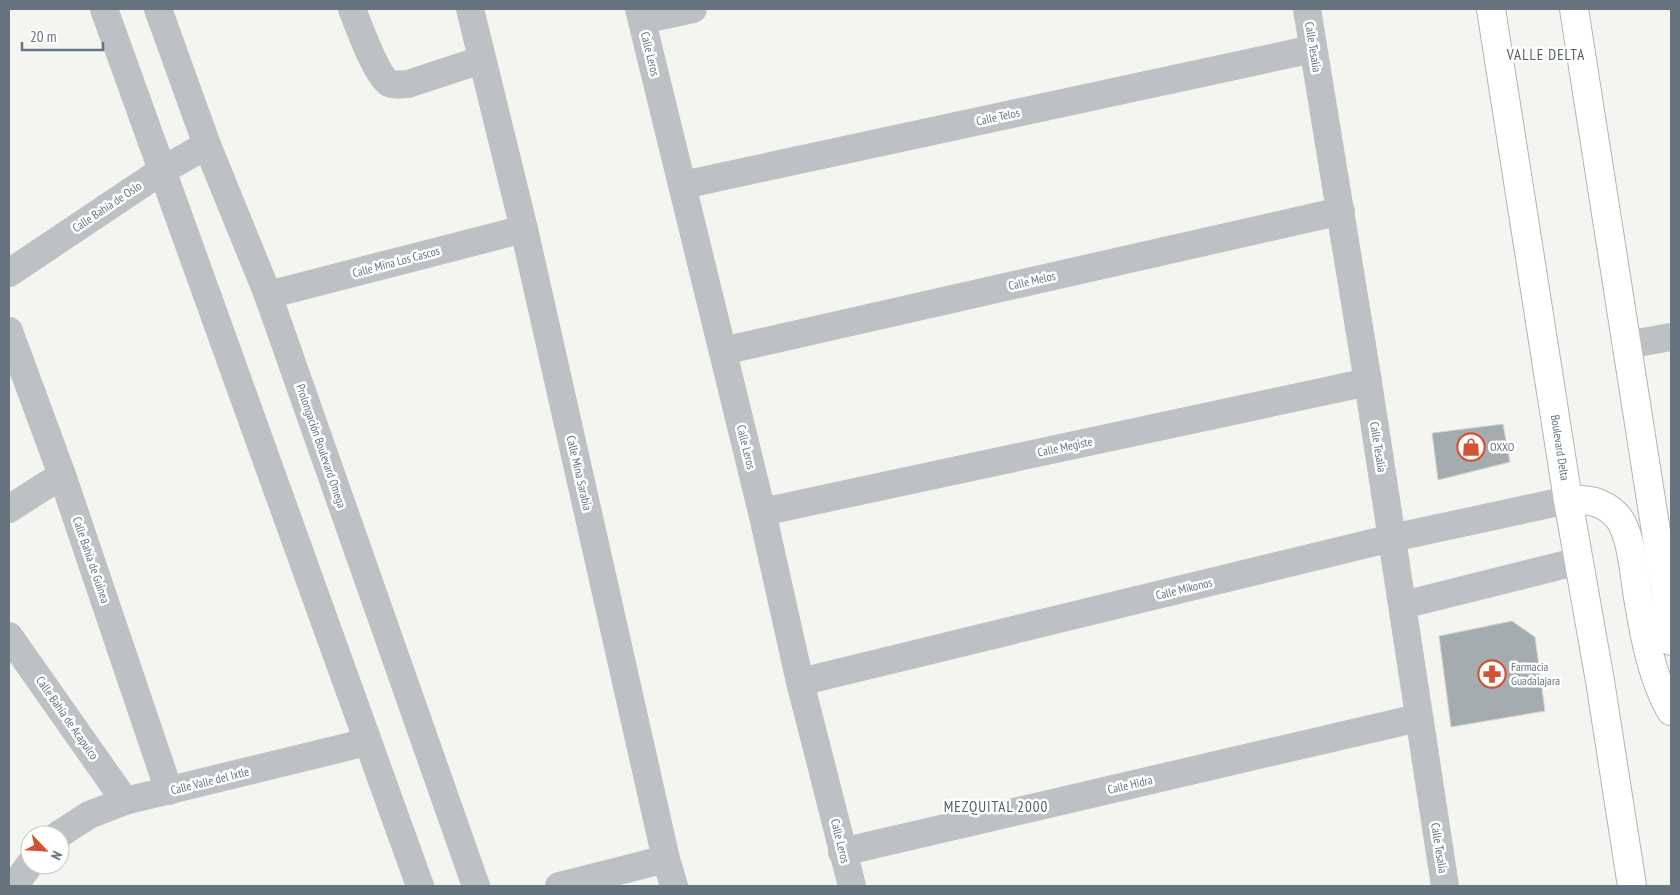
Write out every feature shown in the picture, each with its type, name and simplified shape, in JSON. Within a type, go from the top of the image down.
[{"type":"main road","name":"Boulevard Delta","points":[[1491,9],[1568,500],[1632,886]]},
{"type":"main road","points":[[1574,9],[1665,589],[1671,641]]},
{"type":"main road","points":[[1568,500],[1585,499],[1602,504],[1618,517],[1629,539],[1640,615],[1649,652],[1671,711]]},
{"type":"street","points":[[104,9],[420,886]]},
{"type":"street","name":"Prolongación Boulevard Omega","points":[[158,9],[207,145],[268,295],[476,886]]},
{"type":"street","points":[[352,9],[377,69],[383,78],[390,83],[398,85],[408,84],[482,60]]},
{"type":"street","name":"Calle Mina Sarabia","points":[[470,9],[524,229],[666,859],[674,886]]},
{"type":"street","points":[[641,15],[693,9]]},
{"type":"street","name":"Calle Tesalia","points":[[1307,9],[1403,605],[1441,885]]},
{"type":"street","name":"Calle Leros","points":[[641,15],[762,512],[800,682],[852,886]]},
{"type":"street","name":"Calle Telos","points":[[683,184],[1313,49]]},
{"type":"street","name":"Calle Bahía de Oslo","points":[[9,273],[163,170],[207,145]]},
{"type":"street","name":"Calle Melos","points":[[723,351],[1340,211]]},
{"type":"street","name":"Calle Mina Los Cascos","points":[[268,295],[524,229]]},
{"type":"street","name":"Calle Bahía de Guinea","points":[[9,331],[62,475],[168,791]]},
{"type":"street","points":[[1626,345],[1671,337]]},
{"type":"street","name":"Calle Megiste","points":[[762,512],[1368,382]]},
{"type":"street","points":[[9,509],[62,475]]},
{"type":"street","name":"Calle Mikonos","points":[[800,682],[1392,538],[1568,500]]},
{"type":"street","points":[[1403,605],[1579,561]]},
{"type":"street","name":"Calle Bahía de Acapulco","points":[[9,636],[125,801]]},
{"type":"street","name":"Calle Hidra","points":[[842,852],[1418,718]]},
{"type":"street","name":"Calle Valle del Ixtle","points":[[70,828],[90,815],[125,801],[367,742]]},
{"type":"street","points":[[559,886],[666,859]]},
{"type":"street","points":[[14,886],[22,875]]},
{"type":"building","name":"OXXO","points":[[1503,424],[1510,462],[1438,480],[1432,433]]},
{"type":"building","name":"Farmacia Guadalajara","points":[[1512,621],[1535,637],[1545,711],[1451,727],[1439,636]]},
{"type":"place","name":"OXXO","points":[[1471,447]]},
{"type":"place","name":"Farmacia Guadalajara","points":[[1492,674]]},
{"type":"district","name":"VALLE DELTA","points":[[1546,55]]},
{"type":"district","name":"MEZQUITAL 2000","points":[[996,807]]}]
